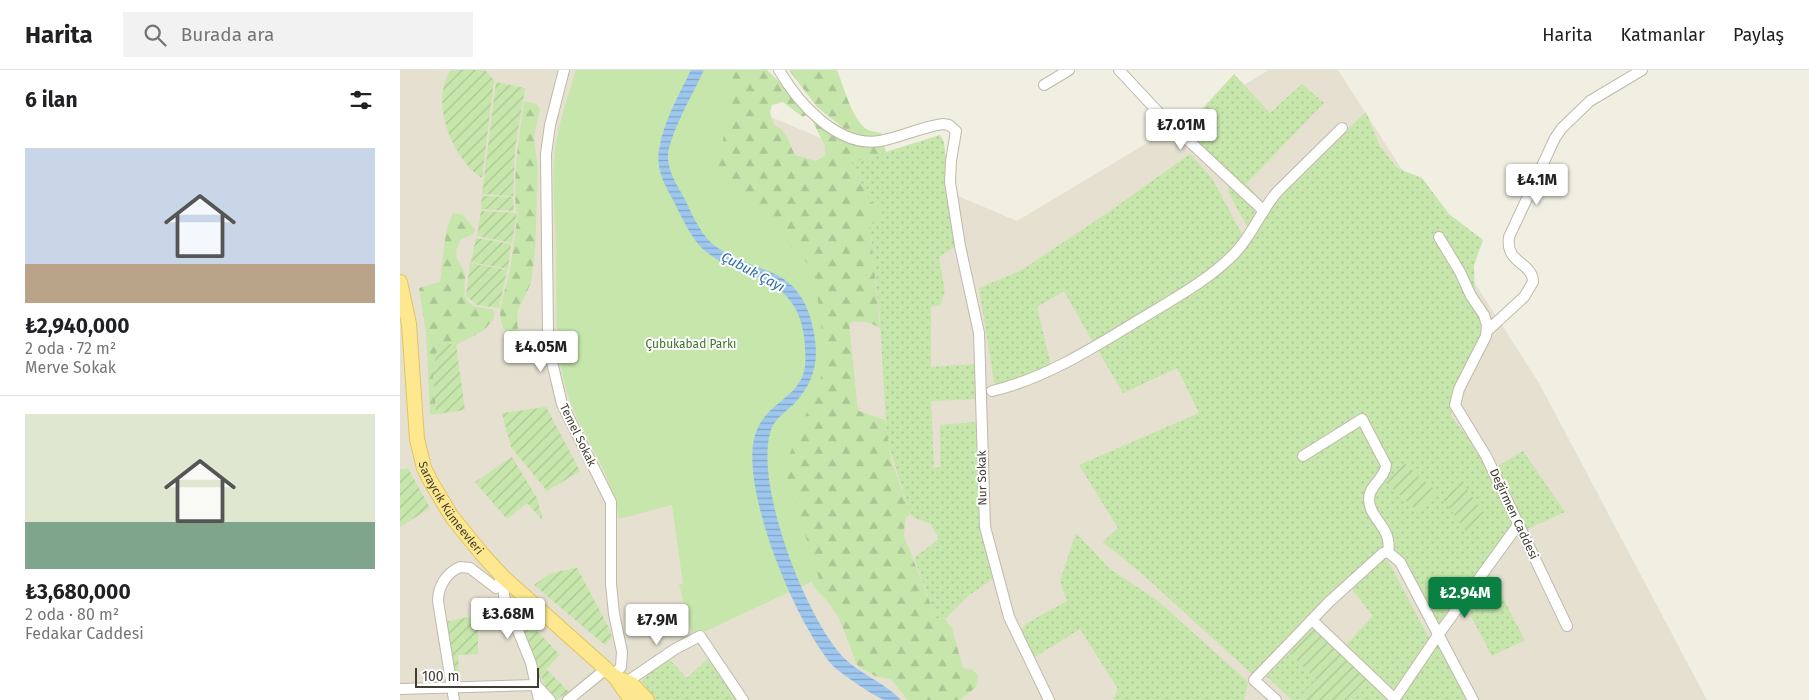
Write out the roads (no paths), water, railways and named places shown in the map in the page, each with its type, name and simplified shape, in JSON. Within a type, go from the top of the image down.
[{"type":"main road","name":"Saraycık Kümeevleri","points":[[400,282],[409,324],[415,420],[424,468],[452,517],[504,577],[611,674]]},
{"type":"main road","points":[[611,674],[628,681],[647,700]]},
{"type":"main road","points":[[611,674],[631,700]]},
{"type":"street","name":"Temel Sokak","points":[[564,70],[550,125],[546,154],[548,333],[551,358],[562,404],[611,502],[611,584],[614,614],[622,652],[621,667],[611,674]]},
{"type":"street","name":"Nur Sokak","points":[[779,70],[794,93],[822,120],[851,139],[859,142],[881,141],[934,125],[954,127],[956,135],[951,162],[950,182],[960,246],[979,333],[985,527],[1009,617],[1049,700]]},
{"type":"street","points":[[1044,85],[1070,70]]},
{"type":"street","points":[[1119,70],[1160,114],[1264,211]]},
{"type":"street","points":[[1487,331],[1524,296],[1532,284],[1533,276],[1530,271],[1514,259],[1510,251],[1508,237],[1555,138],[1570,118],[1590,101],[1642,70]]},
{"type":"street","points":[[992,391],[1045,372],[1124,330],[1169,302],[1234,254],[1258,224],[1264,211],[1278,191],[1342,128]]},
{"type":"street","points":[[1439,237],[1460,272],[1471,296],[1484,315],[1487,331]]},
{"type":"street","name":"Değirmen Caddesi","points":[[1487,331],[1460,389],[1455,405],[1486,456],[1567,626]]},
{"type":"street","points":[[1303,456],[1362,419],[1386,465],[1384,475],[1370,493],[1369,501],[1389,539],[1388,552]]},
{"type":"street","points":[[1312,620],[1395,699],[1438,635],[1518,525]]},
{"type":"street","points":[[1276,700],[1254,680],[1312,620],[1383,553],[1388,552]]},
{"type":"street","points":[[1388,552],[1400,562],[1474,700]]},
{"type":"street","points":[[454,700],[438,602],[440,588],[446,577],[460,567],[470,568],[496,588],[504,577]]},
{"type":"street","points":[[504,577],[504,596],[531,663],[539,700]]},
{"type":"street","points":[[628,681],[675,649],[700,636],[743,700]]},
{"type":"street","points":[[568,700],[611,674]]},
{"type":"street","points":[[400,689],[536,685],[550,700]]},
{"type":"water","name":"Çubuk Çayı","points":[[691,70],[704,70],[678,124],[670,146],[668,161],[673,177],[698,225],[707,238],[718,248],[785,280],[796,290],[804,302],[814,332],[816,355],[812,376],[808,386],[801,395],[772,427],[768,450],[769,480],[786,549],[800,583],[830,641],[852,665],[901,700],[885,700],[881,698],[833,666],[803,621],[775,557],[764,524],[756,492],[752,463],[754,439],[764,418],[792,391],[803,375],[805,361],[804,336],[799,316],[790,300],[779,290],[720,261],[700,246],[686,226],[663,181],[658,163],[661,140],[672,109]]},
{"type":"park label","name":"Çubukabad Parkı","points":[[691,344]]}]
